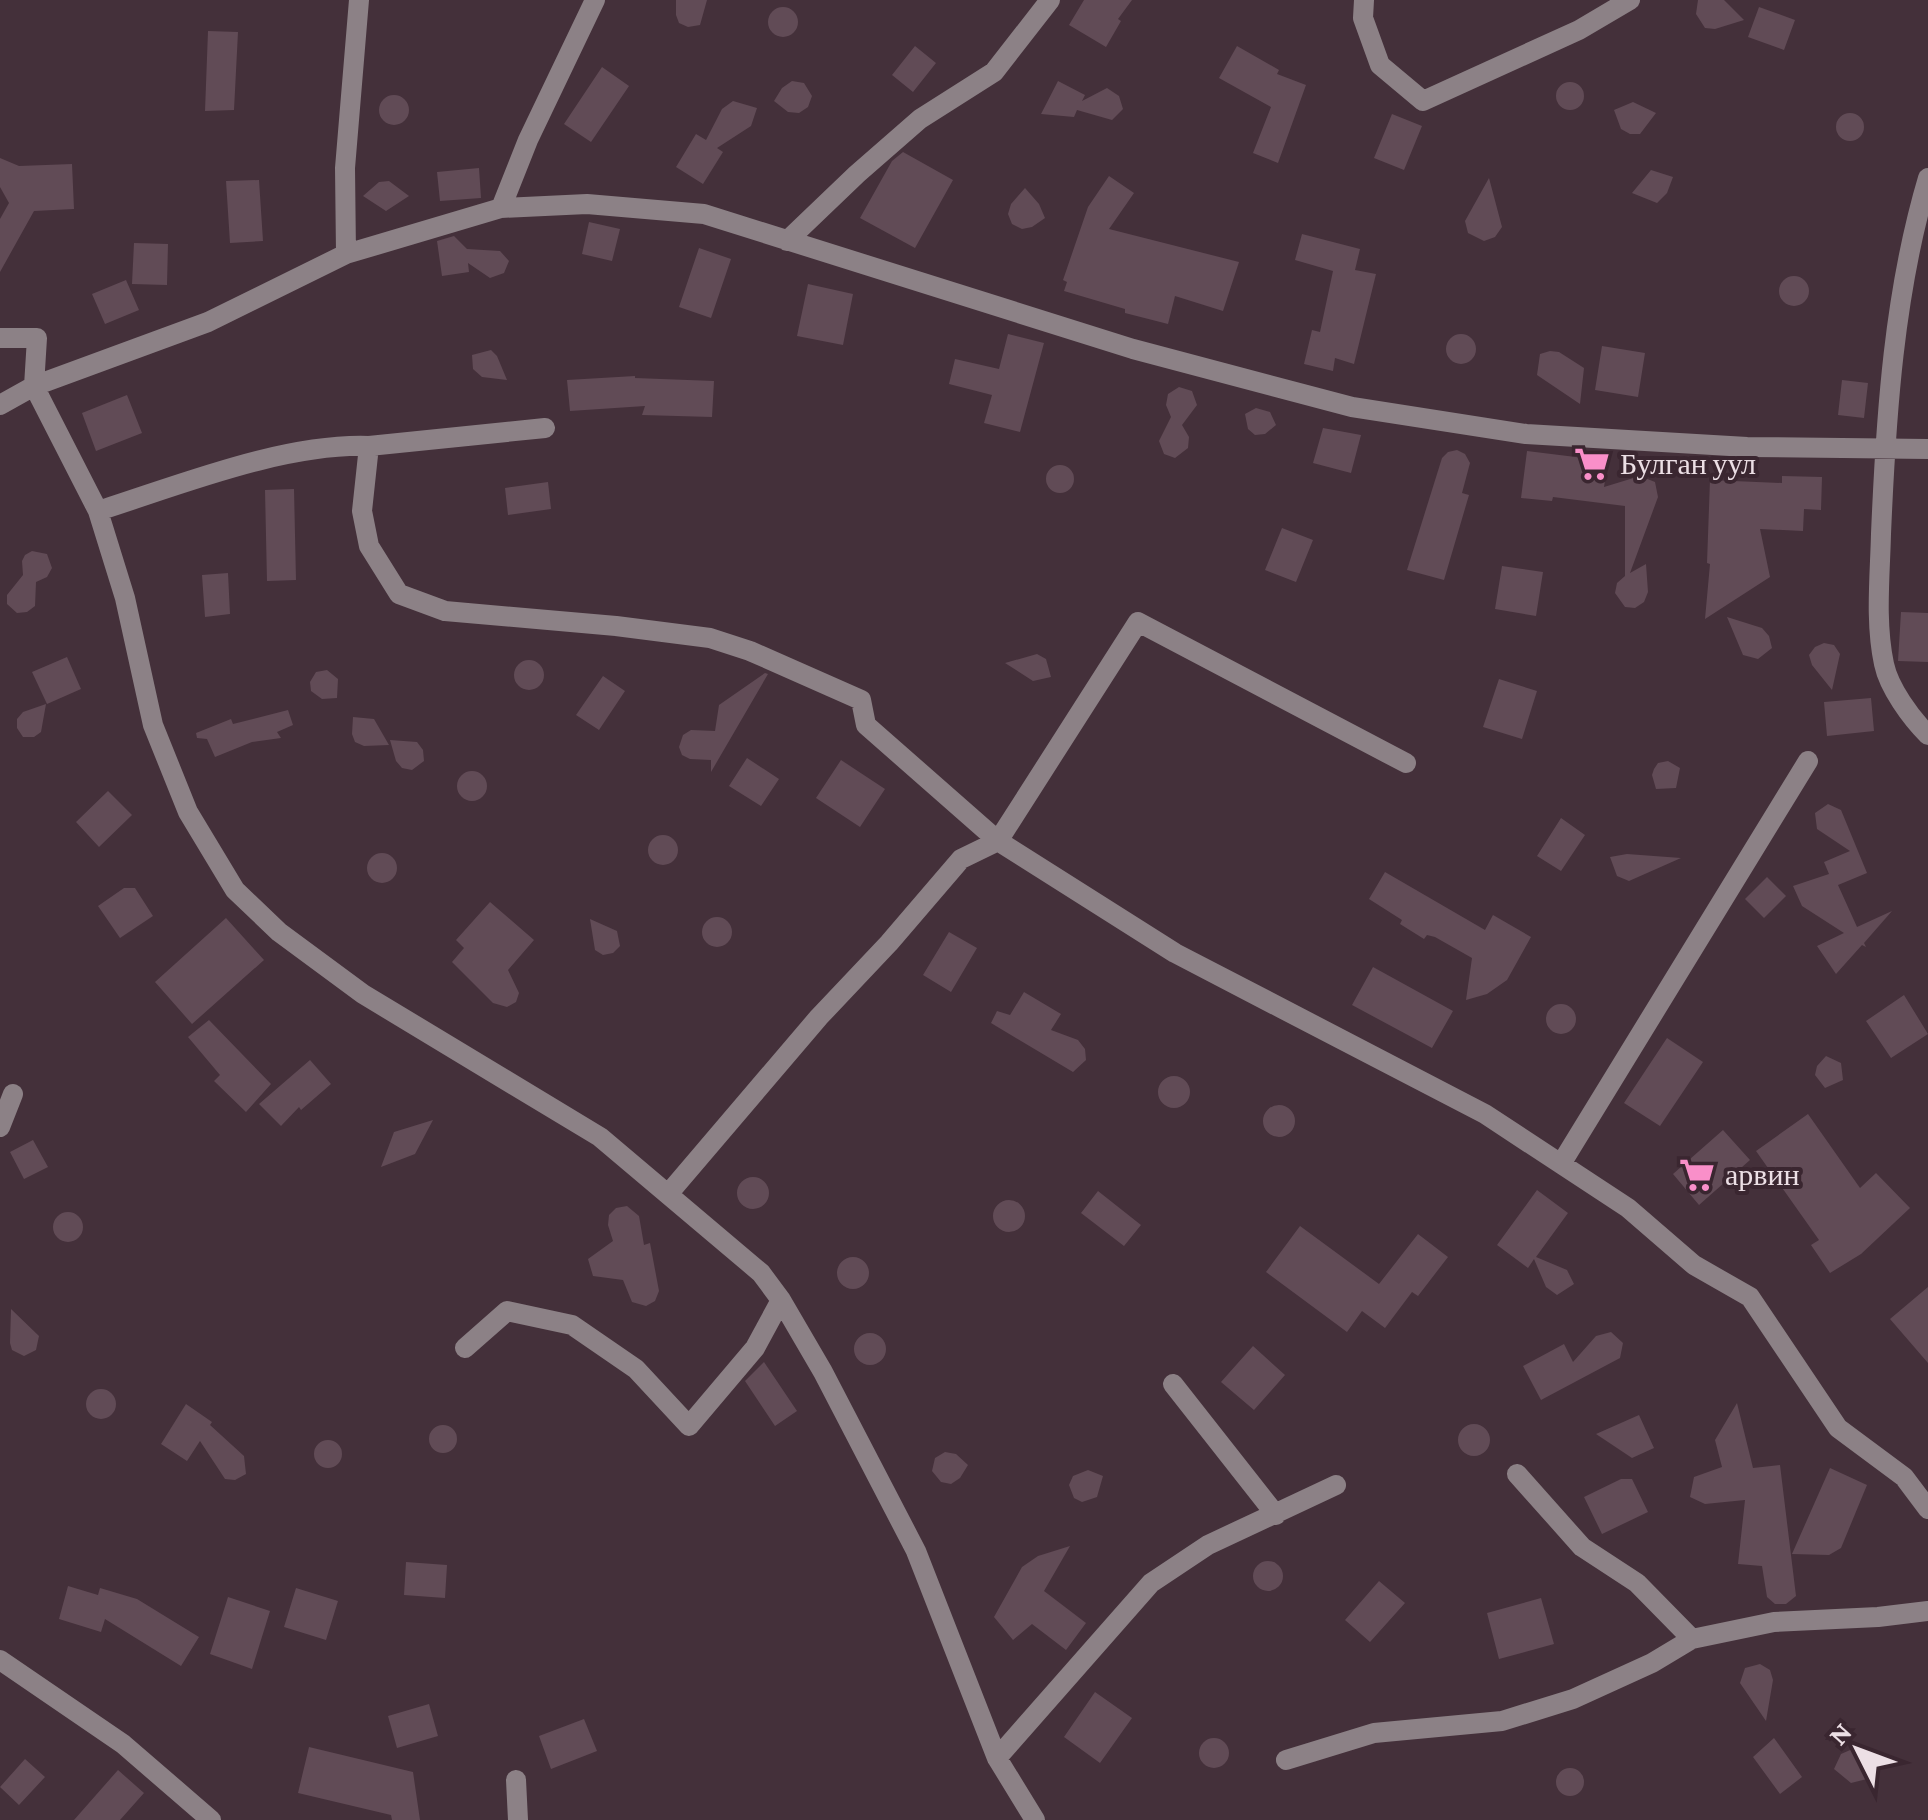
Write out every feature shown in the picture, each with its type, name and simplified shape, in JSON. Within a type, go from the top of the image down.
[{"type":"street","points":[[346,254],[345,168],[359,0]]},
{"type":"street","points":[[501,208],[528,140],[594,0]]},
{"type":"street","points":[[787,242],[920,119],[994,72],[1050,0]]},
{"type":"street","points":[[1364,0],[1362,18],[1380,65],[1423,101],[1579,30],[1630,0]]},
{"type":"street","points":[[1928,178],[1906,255],[1885,450],[1879,599],[1884,666],[1914,720],[1928,735]]},
{"type":"street","points":[[0,405],[34,386],[208,322],[346,254],[501,208],[587,204],[704,214],[1133,350],[1352,407],[1526,434],[1746,447],[1928,450]]},
{"type":"street","points":[[0,338],[37,338],[34,386],[98,511],[125,598],[153,725],[188,812],[235,890],[278,932],[363,994],[600,1138],[761,1273],[822,1372],[916,1551],[997,1758],[1036,1820]]},
{"type":"street","points":[[98,511],[244,465],[343,444],[369,446],[545,428]]},
{"type":"street","points":[[369,446],[362,511],[369,546],[399,594],[445,611],[710,638],[750,651],[861,700],[866,725],[998,842],[1175,953],[1485,1114],[1628,1208],[1694,1265],[1750,1297],[1838,1428],[1904,1478],[1928,1509]]},
{"type":"street","points":[[669,1192],[961,858],[998,842],[1138,622],[1406,764]]},
{"type":"street","points":[[1561,1164],[1808,761]]},
{"type":"street","points":[[0,1127],[13,1094]]},
{"type":"street","points":[[465,1348],[507,1311],[572,1324],[636,1369],[689,1426],[755,1348],[781,1300]]},
{"type":"street","points":[[1173,1384],[1276,1514]]},
{"type":"street","points":[[1517,1474],[1582,1547],[1638,1583],[1692,1639]]},
{"type":"street","points":[[997,1758],[1150,1583],[1208,1545],[1336,1485]]},
{"type":"street","points":[[1286,1760],[1374,1734],[1502,1721],[1573,1699],[1692,1639],[1774,1622],[1928,1611]]},
{"type":"street","points":[[0,1660],[122,1744],[212,1820]]},
{"type":"street","points":[[516,1780],[518,1820]]},
{"type":"building","points":[[676,0],[707,0],[700,25],[688,27],[679,23]]},
{"type":"building","points":[[1084,0],[1132,0],[1118,19],[1121,21],[1106,47],[1069,25]]},
{"type":"building","points":[[1698,0],[1724,0],[1744,20],[1705,28],[1696,14]]},
{"type":"building","points":[[783,7],[797,16],[798,22],[789,36],[783,37],[769,28],[768,22],[777,8]]},
{"type":"building","points":[[1759,7],[1795,20],[1784,50],[1748,37]]},
{"type":"building","points":[[208,31],[238,32],[234,110],[205,111]]},
{"type":"building","points":[[915,46],[936,63],[913,92],[892,75]]},
{"type":"building","points":[[1237,46],[1279,70],[1277,74],[1306,85],[1278,163],[1253,153],[1271,107],[1219,78]]},
{"type":"building","points":[[602,67],[629,86],[591,142],[564,124]]},
{"type":"building","points":[[792,81],[804,83],[812,96],[808,107],[799,113],[788,112],[774,101]]},
{"type":"building","points":[[1058,81],[1085,95],[1082,101],[1107,88],[1119,96],[1123,109],[1112,120],[1077,110],[1074,117],[1041,114]]},
{"type":"building","points":[[1570,82],[1580,86],[1584,96],[1580,106],[1570,110],[1560,106],[1556,96],[1560,86]]},
{"type":"building","points":[[394,95],[404,100],[409,110],[404,120],[394,125],[384,120],[379,110],[384,100]]},
{"type":"building","points":[[733,101],[757,108],[751,126],[717,148],[723,152],[703,184],[676,167],[696,134],[706,140],[722,109]]},
{"type":"building","points":[[1633,102],[1656,113],[1640,134],[1621,129],[1614,110]]},
{"type":"building","points":[[1850,113],[1860,117],[1864,127],[1860,137],[1850,141],[1840,137],[1836,127],[1840,117]]},
{"type":"building","points":[[1392,114],[1422,126],[1404,170],[1374,158]]},
{"type":"building","points":[[903,152],[953,180],[915,248],[860,218],[892,161]]},
{"type":"building","points":[[0,158],[19,166],[72,164],[74,209],[34,211],[0,272],[0,219],[9,203],[0,187]]},
{"type":"building","points":[[479,168],[481,198],[440,201],[437,172]]},
{"type":"building","points":[[1651,170],[1673,177],[1667,193],[1657,203],[1632,193]]},
{"type":"building","points":[[1109,176],[1134,193],[1109,229],[1239,262],[1223,311],[1175,296],[1168,324],[1064,291],[1067,282],[1063,280],[1088,207]]},
{"type":"building","points":[[1489,178],[1502,227],[1495,237],[1484,241],[1468,233],[1465,221]]},
{"type":"building","points":[[259,180],[263,241],[230,243],[226,181]]},
{"type":"building","points":[[389,181],[409,196],[386,211],[363,196],[379,182]]},
{"type":"building","points":[[1025,188],[1045,218],[1022,229],[1012,224],[1008,214]]},
{"type":"building","points":[[589,222],[620,229],[612,261],[582,254]]},
{"type":"building","points":[[1302,234],[1360,249],[1355,270],[1376,274],[1354,364],[1335,358],[1333,371],[1304,364],[1312,330],[1320,332],[1333,271],[1295,260]]},
{"type":"building","points":[[454,236],[467,249],[500,251],[509,261],[504,273],[490,278],[468,263],[469,272],[442,276],[437,241]]},
{"type":"building","points":[[134,243],[168,244],[167,285],[132,284]]},
{"type":"building","points":[[699,248],[731,259],[711,318],[679,307]]},
{"type":"building","points":[[1794,276],[1805,280],[1809,291],[1805,302],[1794,306],[1783,302],[1779,291],[1783,280]]},
{"type":"building","points":[[126,280],[139,310],[105,324],[92,294]]},
{"type":"building","points":[[808,284],[853,294],[843,345],[797,336]]},
{"type":"building","points":[[1008,334],[1044,343],[1020,432],[984,423],[992,395],[949,384],[955,359],[999,369]]},
{"type":"building","points":[[1461,334],[1475,343],[1476,349],[1467,363],[1461,364],[1447,355],[1446,349],[1455,335]]},
{"type":"building","points":[[1602,346],[1645,353],[1638,397],[1595,390]]},
{"type":"building","points":[[491,350],[507,380],[482,377],[473,369],[472,355]]},
{"type":"building","points":[[1559,352],[1584,368],[1580,404],[1537,375],[1540,354]]},
{"type":"building","points":[[635,376],[714,381],[712,417],[642,415],[645,406],[570,411],[567,380]]},
{"type":"building","points":[[1842,380],[1868,383],[1864,418],[1838,415]]},
{"type":"building","points":[[1179,387],[1192,391],[1197,405],[1182,425],[1189,437],[1188,448],[1175,458],[1164,454],[1159,441],[1171,417],[1166,405],[1168,394]]},
{"type":"building","points":[[127,395],[142,433],[96,451],[82,413]]},
{"type":"building","points":[[1256,408],[1270,412],[1276,425],[1265,434],[1255,435],[1248,429],[1245,414]]},
{"type":"building","points":[[1323,428],[1361,435],[1351,473],[1313,463]]},
{"type":"building","points":[[1457,450],[1470,463],[1462,493],[1469,495],[1444,580],[1407,570],[1442,458]]},
{"type":"building","points":[[1527,451],[1608,461],[1604,487],[1640,476],[1655,482],[1658,497],[1630,573],[1646,564],[1648,592],[1644,602],[1635,608],[1625,607],[1615,593],[1617,583],[1625,576],[1625,506],[1553,497],[1552,501],[1521,498]]},
{"type":"building","points":[[1060,465],[1070,469],[1074,479],[1070,489],[1060,493],[1050,489],[1046,479],[1050,469]]},
{"type":"building","points":[[1782,476],[1822,477],[1821,510],[1804,509],[1803,531],[1760,529],[1770,577],[1705,619],[1710,564],[1710,480],[1782,483]]},
{"type":"building","points":[[548,482],[551,509],[508,515],[505,488]]},
{"type":"building","points":[[294,489],[296,580],[267,581],[265,490]]},
{"type":"building","points":[[1282,528],[1313,540],[1296,582],[1265,570]]},
{"type":"building","points":[[32,551],[47,554],[52,568],[47,577],[36,582],[35,606],[17,613],[7,604],[7,595],[23,575],[25,555]]},
{"type":"building","points":[[1502,566],[1543,572],[1536,616],[1495,609]]},
{"type":"building","points":[[228,573],[230,614],[205,617],[202,575]]},
{"type":"building","points":[[1901,612],[1928,613],[1928,662],[1898,661]]},
{"type":"building","points":[[1727,617],[1762,628],[1772,648],[1758,659],[1743,655]]},
{"type":"building","points":[[1824,643],[1834,645],[1840,654],[1832,690],[1809,655]]},
{"type":"building","points":[[1037,654],[1046,659],[1051,677],[1033,681],[1005,663]]},
{"type":"building","points":[[67,657],[81,689],[47,704],[32,672]]},
{"type":"building","points":[[529,660],[543,669],[544,675],[535,689],[529,690],[515,681],[514,675],[523,661]]},
{"type":"building","points":[[327,670],[338,679],[337,698],[322,699],[311,691],[310,682],[316,672]]},
{"type":"building","points":[[768,674],[711,772],[711,760],[682,755],[679,747],[683,735],[691,730],[715,731],[719,705]]},
{"type":"building","points":[[603,676],[625,691],[599,730],[576,715]]},
{"type":"building","points":[[1499,679],[1537,691],[1522,739],[1483,727]]},
{"type":"building","points":[[1871,698],[1874,731],[1827,736],[1824,702]]},
{"type":"building","points":[[46,704],[41,732],[23,737],[17,719],[23,712]]},
{"type":"building","points":[[288,710],[293,725],[277,732],[281,738],[252,742],[215,757],[207,739],[197,738],[196,733],[231,719],[233,724]]},
{"type":"building","points":[[353,717],[374,719],[389,745],[364,746],[355,742]]},
{"type":"building","points":[[390,740],[417,742],[424,761],[412,770],[402,768]]},
{"type":"building","points":[[747,758],[779,779],[761,806],[729,786]]},
{"type":"building","points":[[841,760],[885,789],[860,827],[816,798]]},
{"type":"building","points":[[1668,761],[1680,768],[1676,788],[1656,789],[1654,769],[1658,763]]},
{"type":"building","points":[[472,771],[486,780],[487,786],[478,800],[472,801],[458,792],[457,786],[466,772]]},
{"type":"building","points":[[108,791],[132,815],[99,847],[76,822]]},
{"type":"building","points":[[1828,804],[1841,810],[1867,873],[1838,885],[1857,927],[1892,911],[1864,943],[1866,947],[1862,945],[1836,974],[1817,946],[1844,933],[1802,906],[1793,886],[1829,874],[1824,862],[1850,851],[1817,829],[1815,813]]},
{"type":"building","points":[[1561,818],[1585,835],[1561,871],[1537,856]]},
{"type":"building","points":[[663,835],[677,844],[678,850],[669,864],[663,865],[649,856],[648,850],[657,836]]},
{"type":"building","points":[[382,853],[396,862],[397,868],[388,882],[382,883],[368,874],[367,868],[376,854]]},
{"type":"building","points":[[1627,854],[1681,858],[1629,881],[1617,876],[1610,857]]},
{"type":"building","points":[[1385,872],[1485,930],[1493,915],[1531,937],[1507,980],[1487,994],[1466,1000],[1472,958],[1435,937],[1427,935],[1424,939],[1369,899]]},
{"type":"building","points":[[1767,877],[1786,896],[1764,918],[1745,899]]},
{"type":"building","points":[[124,888],[135,888],[153,916],[120,938],[98,906]]},
{"type":"building","points":[[490,902],[534,940],[508,970],[519,993],[516,1002],[507,1007],[493,1003],[452,962],[464,948],[456,940]]},
{"type":"building","points":[[717,917],[731,926],[732,932],[723,946],[717,947],[703,938],[702,932],[711,918]]},
{"type":"building","points":[[226,918],[264,960],[192,1024],[155,982]]},
{"type":"building","points":[[590,919],[617,931],[620,946],[613,953],[603,955],[595,950]]},
{"type":"building","points":[[949,932],[977,948],[951,992],[923,975]]},
{"type":"building","points":[[1373,967],[1453,1011],[1432,1048],[1352,1005]]},
{"type":"building","points":[[1024,992],[1061,1014],[1051,1030],[1078,1040],[1085,1049],[1086,1060],[1073,1072],[991,1023],[997,1011],[1010,1015]]},
{"type":"building","points":[[1904,995],[1928,1034],[1891,1058],[1866,1021]]},
{"type":"building","points":[[1561,1004],[1572,1008],[1576,1019],[1572,1030],[1561,1034],[1550,1030],[1546,1019],[1550,1008]]},
{"type":"building","points":[[209,1020],[271,1084],[246,1112],[214,1081],[220,1075],[188,1037]]},
{"type":"building","points":[[1667,1038],[1703,1062],[1660,1126],[1624,1103]]},
{"type":"building","points":[[1826,1056],[1841,1063],[1843,1080],[1825,1088],[1815,1075]]},
{"type":"building","points":[[310,1060],[331,1084],[281,1126],[259,1104]]},
{"type":"building","points":[[1174,1076],[1185,1081],[1190,1092],[1185,1103],[1174,1108],[1163,1103],[1158,1092],[1163,1081]]},
{"type":"building","points":[[1279,1105],[1290,1110],[1295,1121],[1290,1132],[1279,1137],[1268,1132],[1263,1121],[1268,1110]]},
{"type":"building","points":[[1808,1114],[1860,1188],[1876,1173],[1910,1208],[1861,1254],[1830,1273],[1811,1245],[1819,1240],[1756,1151]]},
{"type":"building","points":[[433,1120],[415,1154],[381,1167],[394,1132]]},
{"type":"building","points":[[1723,1130],[1750,1160],[1699,1205],[1673,1174]]},
{"type":"building","points":[[33,1140],[48,1167],[24,1179],[10,1152]]},
{"type":"building","points":[[753,1177],[764,1182],[769,1193],[764,1204],[753,1209],[742,1204],[737,1193],[742,1182]]},
{"type":"building","points":[[1537,1190],[1568,1213],[1536,1257],[1567,1270],[1574,1284],[1557,1295],[1546,1287],[1534,1259],[1528,1268],[1497,1245]]},
{"type":"building","points":[[1098,1191],[1141,1225],[1124,1246],[1081,1213]]},
{"type":"building","points":[[1009,1200],[1020,1205],[1025,1216],[1020,1227],[1009,1232],[998,1227],[993,1216],[998,1205]]},
{"type":"building","points":[[627,1206],[639,1216],[644,1245],[650,1243],[659,1291],[655,1301],[646,1306],[632,1302],[623,1280],[593,1276],[588,1259],[613,1241],[609,1215],[616,1208]]},
{"type":"building","points":[[68,1212],[82,1221],[83,1227],[74,1241],[68,1242],[54,1233],[53,1227],[62,1213]]},
{"type":"building","points":[[1300,1226],[1379,1284],[1418,1234],[1448,1257],[1418,1296],[1412,1292],[1385,1328],[1362,1311],[1347,1332],[1266,1272]]},
{"type":"building","points":[[853,1257],[864,1262],[869,1273],[864,1284],[853,1289],[842,1284],[837,1273],[842,1262]]},
{"type":"building","points":[[1928,1287],[1928,1363],[1890,1319]]},
{"type":"building","points":[[11,1309],[39,1336],[36,1350],[24,1356],[12,1350],[10,1343]]},
{"type":"building","points":[[1611,1332],[1623,1343],[1620,1358],[1541,1400],[1523,1366],[1564,1344],[1573,1362],[1596,1336]]},
{"type":"building","points":[[870,1333],[881,1338],[886,1349],[881,1360],[870,1365],[859,1360],[854,1349],[859,1338]]},
{"type":"building","points":[[1253,1346],[1285,1375],[1254,1410],[1221,1382]]},
{"type":"building","points":[[764,1362],[797,1411],[775,1426],[745,1381]]},
{"type":"building","points":[[101,1389],[115,1398],[116,1404],[107,1418],[101,1419],[87,1410],[86,1404],[95,1390]]},
{"type":"building","points":[[1737,1403],[1753,1468],[1780,1465],[1796,1596],[1786,1604],[1775,1604],[1767,1597],[1762,1566],[1738,1564],[1745,1500],[1705,1504],[1690,1497],[1694,1477],[1722,1467],[1715,1440]]},
{"type":"building","points":[[186,1404],[212,1422],[210,1425],[244,1456],[246,1474],[235,1480],[225,1479],[200,1441],[187,1461],[161,1444]]},
{"type":"building","points":[[1639,1415],[1654,1448],[1632,1458],[1596,1434]]},
{"type":"building","points":[[1474,1424],[1486,1428],[1490,1440],[1486,1452],[1474,1456],[1462,1452],[1458,1440],[1462,1428]]},
{"type":"building","points":[[443,1425],[453,1429],[457,1439],[453,1449],[443,1453],[433,1449],[429,1439],[433,1429]]},
{"type":"building","points":[[328,1440],[338,1444],[342,1454],[338,1464],[328,1468],[318,1464],[314,1454],[318,1444]]},
{"type":"building","points":[[945,1452],[956,1454],[968,1465],[951,1484],[941,1482],[932,1471],[935,1458]]},
{"type":"building","points":[[1830,1468],[1867,1485],[1841,1548],[1829,1555],[1792,1554]]},
{"type":"building","points":[[1088,1470],[1103,1476],[1097,1497],[1082,1502],[1074,1498],[1069,1485],[1073,1476]]},
{"type":"building","points":[[1621,1479],[1632,1479],[1648,1512],[1602,1534],[1584,1497]]},
{"type":"building","points":[[1070,1546],[1044,1591],[1086,1623],[1066,1650],[1032,1624],[1013,1640],[994,1617],[1022,1567],[1038,1556]]},
{"type":"building","points":[[1268,1561],[1279,1565],[1283,1576],[1279,1587],[1268,1591],[1257,1587],[1253,1576],[1257,1565]]},
{"type":"building","points":[[406,1562],[447,1565],[445,1598],[404,1595]]},
{"type":"building","points":[[1379,1581],[1405,1603],[1370,1642],[1345,1620]]},
{"type":"building","points":[[68,1586],[98,1595],[100,1588],[137,1599],[199,1637],[181,1666],[105,1619],[101,1632],[59,1619]]},
{"type":"building","points":[[296,1588],[338,1601],[326,1640],[284,1627]]},
{"type":"building","points":[[228,1597],[270,1611],[252,1669],[210,1654]]},
{"type":"building","points":[[1541,1598],[1554,1644],[1499,1659],[1487,1613]]},
{"type":"building","points":[[1760,1664],[1770,1670],[1773,1680],[1766,1721],[1740,1683],[1745,1668]]},
{"type":"building","points":[[1095,1692],[1132,1718],[1100,1763],[1064,1737]]},
{"type":"building","points":[[429,1704],[438,1736],[397,1748],[388,1716]]},
{"type":"building","points":[[584,1719],[597,1751],[551,1769],[539,1736]]},
{"type":"building","points":[[1214,1738],[1224,1743],[1229,1753],[1224,1763],[1214,1768],[1204,1763],[1199,1753],[1204,1743]]},
{"type":"building","points":[[1774,1738],[1802,1777],[1780,1794],[1753,1757]]},
{"type":"building","points":[[309,1747],[413,1772],[420,1820],[392,1820],[391,1815],[298,1793]]},
{"type":"building","points":[[1857,1747],[1868,1752],[1873,1768],[1867,1779],[1851,1783],[1834,1769],[1841,1754]]},
{"type":"building","points":[[25,1759],[45,1777],[19,1805],[0,1787]]},
{"type":"building","points":[[1570,1768],[1580,1772],[1584,1782],[1580,1792],[1570,1796],[1560,1792],[1556,1782],[1560,1772]]},
{"type":"building","points":[[118,1770],[144,1793],[120,1820],[74,1820]]},
{"type":"place","name":"Булган уул","points":[[1592,464]]},
{"type":"place","name":"арвин","points":[[1697,1175]]}]
